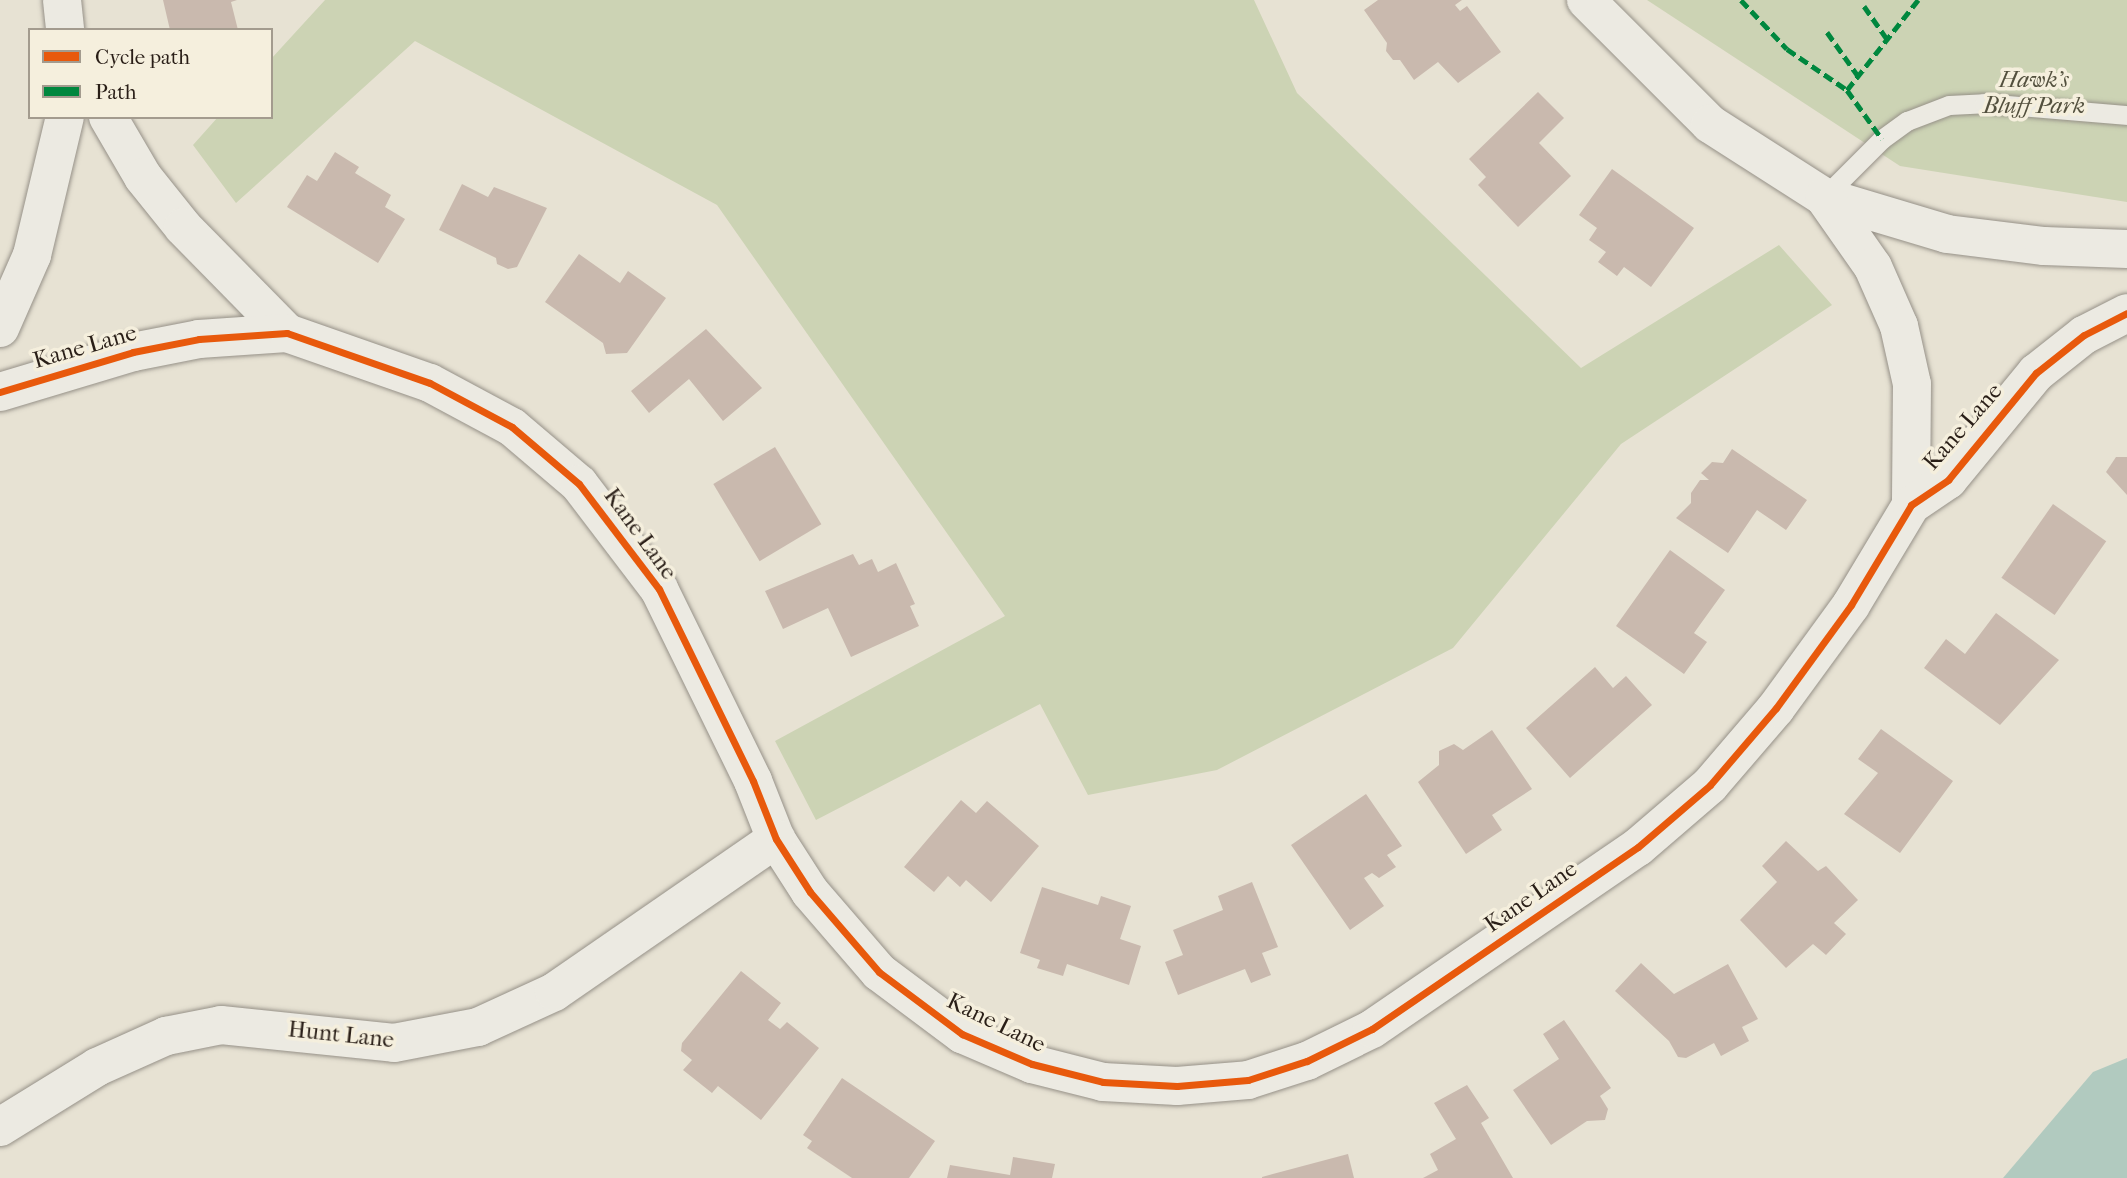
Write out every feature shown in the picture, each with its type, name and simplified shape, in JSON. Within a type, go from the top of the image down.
[{"type":"street","points":[[62,0],[65,28]]},
{"type":"street","points":[[1586,0],[1710,124],[1824,197],[1947,234],[2044,246],[2127,249]]},
{"type":"street","points":[[0,327],[32,255],[65,119]]},
{"type":"street","points":[[109,119],[144,177],[183,227],[287,333]]},
{"type":"street","name":"Kane Lane","points":[[1824,197],[1873,267],[1899,326],[1912,384],[1911,505]]},
{"type":"street","name":"Kane Lane","points":[[0,392],[133,352],[199,339],[287,333],[430,383],[512,427],[579,485],[659,589],[748,771],[776,839],[810,892],[879,972],[962,1034],[1032,1064],[1102,1082],[1177,1086],[1248,1080],[1307,1061],[1372,1029],[1638,847],[1710,785],[1776,708],[1851,605],[1911,505],[1948,480],[2036,373],[2084,335],[2127,313]]},
{"type":"street","name":"Hunt Lane","points":[[0,1127],[97,1067],[166,1036],[221,1025],[272,1027],[394,1043],[478,1027],[554,992],[776,839]]},
{"type":"lane","points":[[1824,197],[1870,149],[1907,121],[1949,105],[1984,103],[2127,115]]},
{"type":"green space","points":[[325,0],[1254,0],[1297,93],[1581,368],[1779,245],[1832,305],[1621,444],[1453,648],[1217,770],[1088,795],[1040,704],[816,820],[775,741],[1005,616],[717,205],[415,41],[236,203],[193,145],[216,119],[273,119],[273,57]]},
{"type":"green space","name":"Hawk's Bluff Park","points":[[1647,0],[2127,0],[2127,202],[1900,166]]},
{"type":"shaded area","points":[[2127,1058],[2127,1178],[2003,1178],[2093,1072]]},
{"type":"building","points":[[163,0],[237,0],[231,2],[238,28],[170,28]]},
{"type":"building","points":[[1378,0],[1462,0],[1455,5],[1460,11],[1467,6],[1501,52],[1458,83],[1438,62],[1414,80],[1400,60],[1393,60],[1386,51],[1387,43],[1364,10]]},
{"type":"building","points":[[1538,92],[1564,118],[1539,143],[1571,176],[1518,227],[1478,185],[1486,177],[1469,159]]},
{"type":"building","points":[[335,152],[359,167],[355,173],[391,195],[385,207],[405,219],[378,263],[287,207],[307,175],[317,181]]},
{"type":"building","points":[[1612,169],[1694,228],[1651,287],[1624,267],[1617,276],[1598,262],[1606,252],[1589,240],[1597,228],[1579,215]]},
{"type":"building","points":[[462,184],[488,197],[494,187],[547,208],[517,267],[508,269],[497,264],[496,258],[439,230]]},
{"type":"building","points":[[579,254],[620,283],[628,271],[666,298],[627,353],[606,354],[603,343],[545,302]]},
{"type":"building","points":[[706,329],[762,388],[723,421],[689,379],[649,413],[631,391]]},
{"type":"building","points":[[775,447],[821,524],[760,561],[713,484]]},
{"type":"building","points":[[1732,449],[1807,500],[1786,530],[1757,510],[1728,553],[1676,518],[1691,503],[1691,493],[1700,480],[1709,480],[1701,473],[1712,462],[1723,463]]},
{"type":"building","points":[[2116,457],[2127,457],[2127,495],[2106,472]]},
{"type":"building","points":[[2053,504],[2106,541],[2055,615],[2001,578]]},
{"type":"building","points":[[1670,550],[1725,590],[1694,633],[1707,642],[1684,674],[1616,626]]},
{"type":"building","points":[[853,554],[859,565],[872,559],[878,572],[896,563],[915,604],[910,606],[919,626],[851,657],[828,608],[783,629],[765,591]]},
{"type":"building","points":[[1996,613],[2059,660],[2000,725],[1924,668],[1946,639],[1965,654]]},
{"type":"building","points":[[1595,667],[1613,688],[1626,676],[1652,705],[1570,778],[1526,728]]},
{"type":"building","points":[[1881,729],[1953,781],[1900,853],[1844,814],[1878,773],[1858,759]]},
{"type":"building","points":[[1492,730],[1532,789],[1492,815],[1502,830],[1466,854],[1418,782],[1439,765],[1439,751],[1454,744],[1463,750]]},
{"type":"building","points":[[1366,794],[1402,846],[1387,855],[1396,867],[1379,878],[1372,873],[1364,878],[1384,906],[1350,930],[1291,845]]},
{"type":"building","points":[[961,800],[976,813],[987,801],[1039,846],[991,902],[966,880],[960,887],[948,876],[934,892],[904,867]]},
{"type":"building","points":[[1786,841],[1818,871],[1826,866],[1858,900],[1834,923],[1846,934],[1826,955],[1813,944],[1786,968],[1740,920],[1777,882],[1762,866]]},
{"type":"building","points":[[1252,882],[1278,947],[1262,953],[1271,975],[1251,983],[1245,969],[1178,995],[1165,962],[1183,955],[1173,930],[1223,910],[1218,896]]},
{"type":"building","points":[[1042,887],[1098,905],[1101,896],[1131,906],[1120,939],[1141,946],[1129,985],[1067,964],[1063,976],[1037,968],[1040,960],[1020,953]]},
{"type":"building","points":[[1641,963],[1674,994],[1728,964],[1758,1019],[1742,1027],[1749,1041],[1721,1056],[1714,1043],[1686,1058],[1678,1057],[1669,1041],[1615,991]]},
{"type":"building","points":[[741,971],[781,1003],[768,1020],[780,1029],[787,1022],[819,1048],[761,1120],[718,1086],[712,1093],[683,1070],[692,1060],[681,1051],[682,1043]]},
{"type":"building","points":[[1564,1020],[1611,1088],[1600,1096],[1608,1109],[1605,1120],[1587,1121],[1551,1145],[1513,1090],[1559,1059],[1543,1034]]},
{"type":"building","points":[[842,1078],[935,1141],[909,1178],[852,1178],[807,1148],[812,1141],[803,1135]]},
{"type":"building","points":[[1467,1085],[1489,1118],[1481,1123],[1513,1178],[1423,1178],[1438,1170],[1430,1154],[1456,1139],[1434,1103]]},
{"type":"building","points":[[1348,1154],[1354,1178],[1262,1178],[1262,1177]]},
{"type":"building","points":[[1013,1157],[1055,1164],[1052,1178],[947,1178],[950,1165],[1010,1175]]},
{"type":"marked path","points":[[1741,0],[1787,49],[1847,90],[1882,139]]},
{"type":"marked path","points":[[1847,90],[1918,0]]},
{"type":"marked path","points":[[1864,6],[1887,39]]},
{"type":"marked path","points":[[1827,32],[1858,76]]},
{"type":"cycle path","points":[[0,392],[133,352],[199,339],[287,333],[430,383],[512,427],[579,484],[659,589],[753,781],[776,839],[810,892],[879,972],[962,1034],[1032,1064],[1103,1082],[1177,1086],[1248,1080],[1307,1061],[1372,1029],[1638,847],[1710,785],[1776,708],[1851,605],[1911,505],[1948,480],[2036,373],[2084,335],[2127,313]]}]
